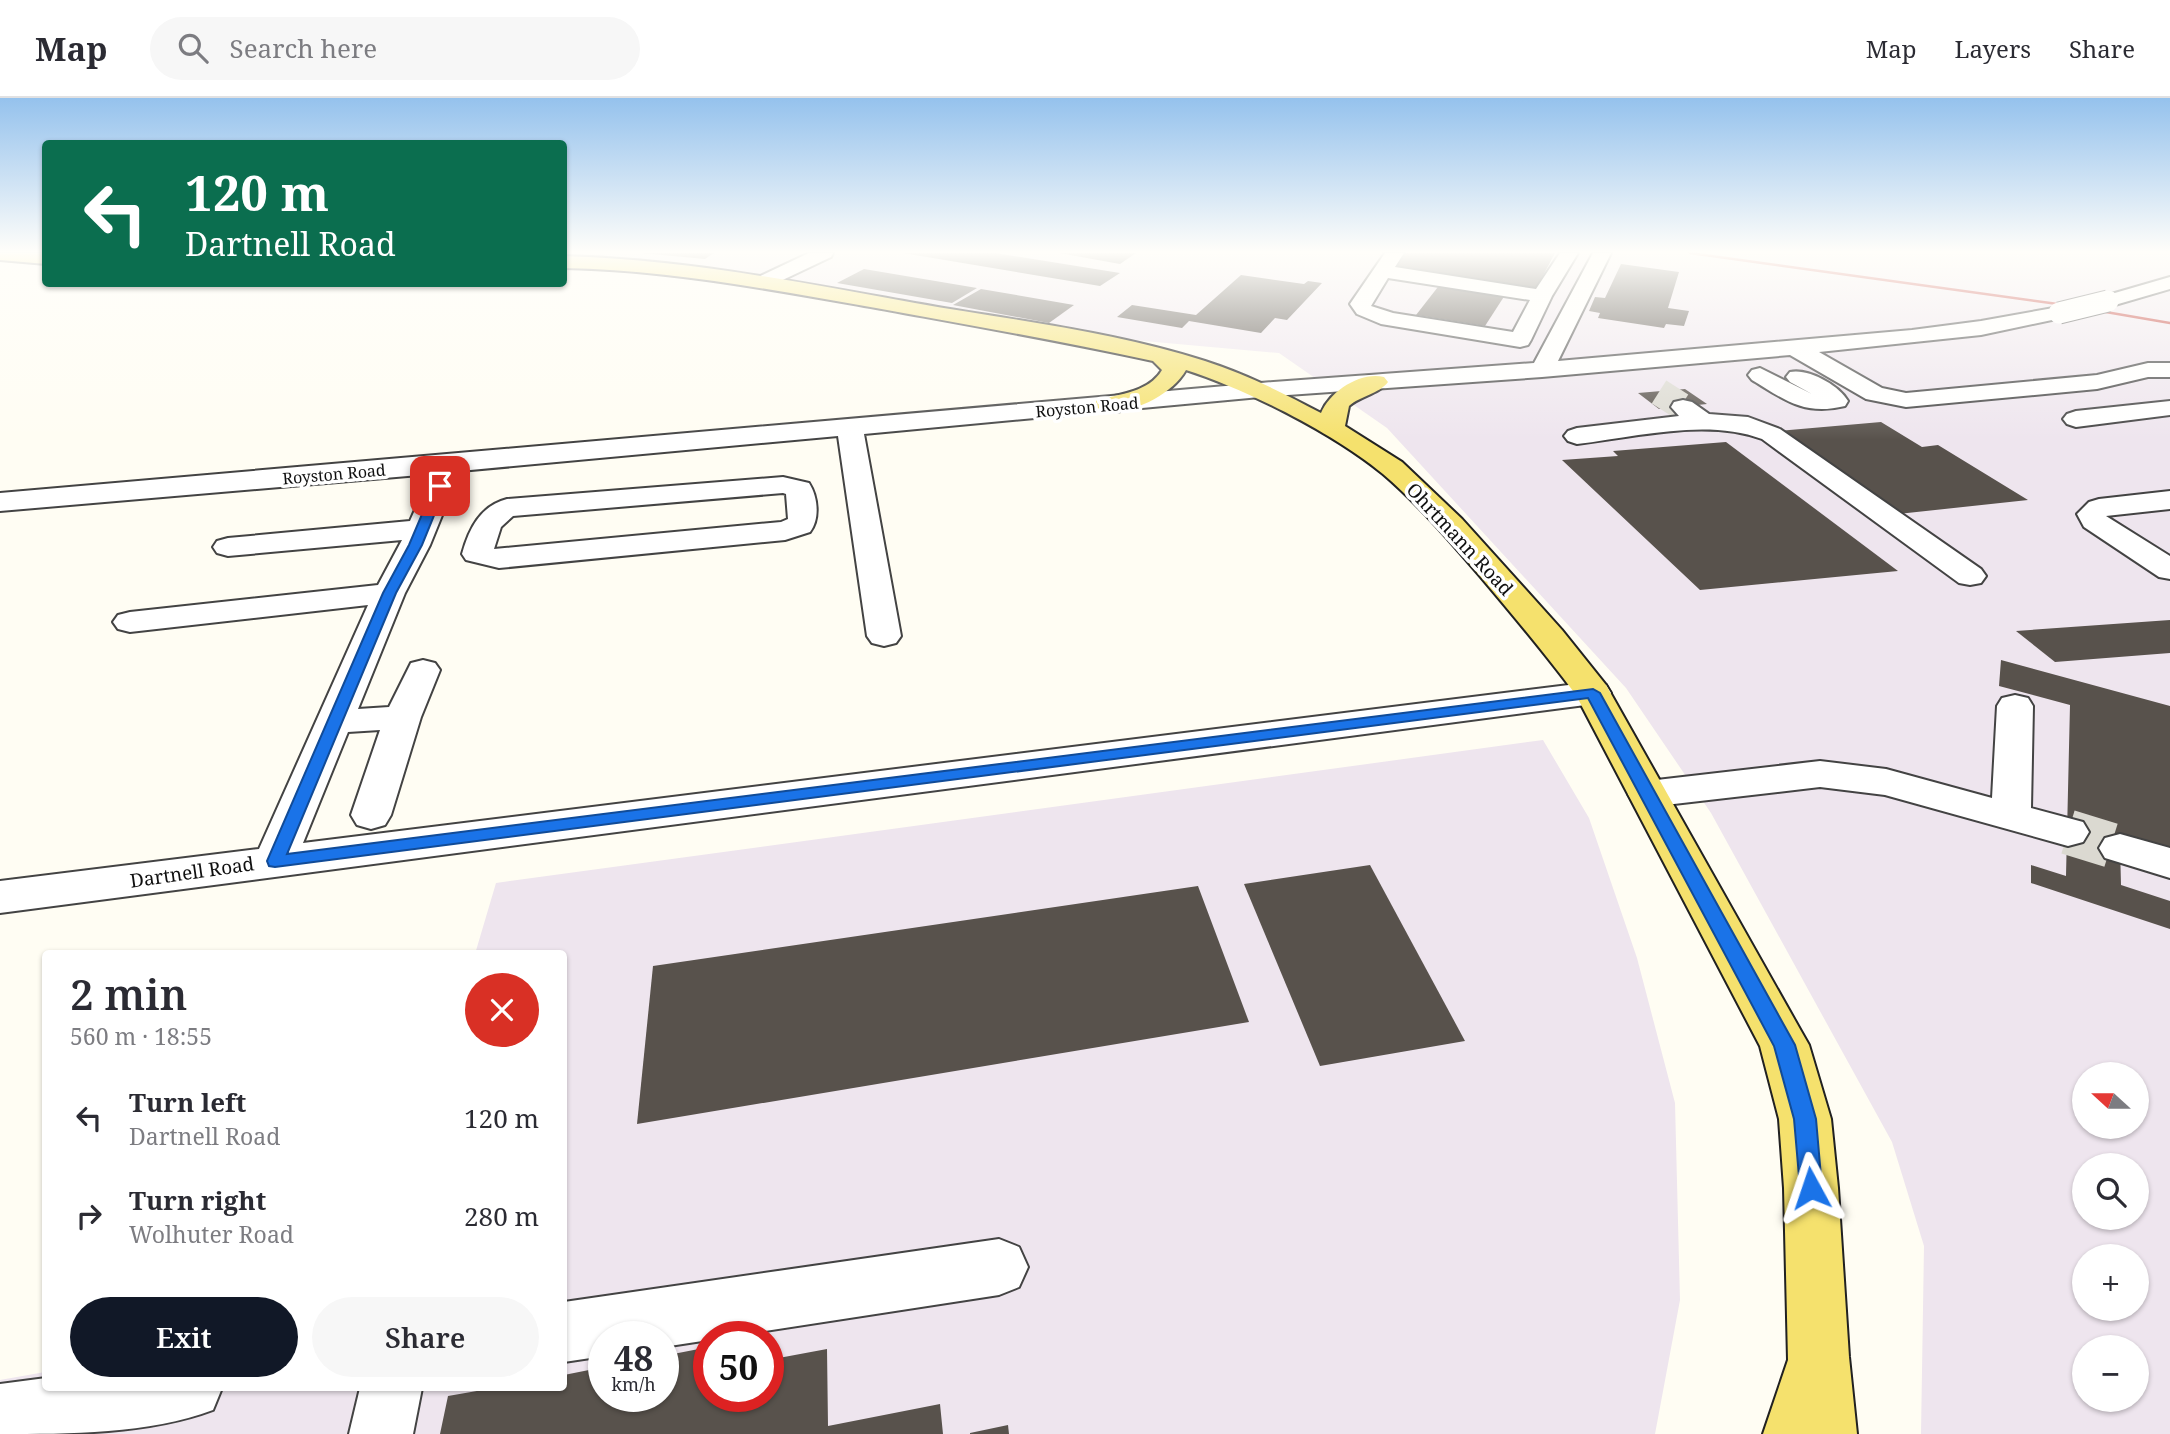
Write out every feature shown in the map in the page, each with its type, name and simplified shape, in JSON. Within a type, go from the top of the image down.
[{"type":"main road","name":"Ohrtmann Road","points":[[951,315],[1161,356],[1197,366],[1260,390],[1332,429],[1392,468],[1452,525],[1550,637],[1593,693],[1784,1045],[1805,1119],[1811,1188],[1818,1357],[1825,1434]]},
{"type":"main road","points":[[1106,405],[1156,390],[1169,380],[1174,370],[1171,363],[1161,356]]},
{"type":"main road","points":[[1332,429],[1331,418],[1337,403],[1343,397],[1376,382]]},
{"type":"main road","name":"Ohrtmann Road","points":[[1795,1434],[1818,1357]]},
{"type":"street","points":[[1379,315],[1521,340]]},
{"type":"street","points":[[1532,371],[1521,340],[1533,315]]},
{"type":"street","points":[[1532,371],[1565,315]]},
{"type":"street","name":"Royston Road","points":[[0,502],[1260,390],[1618,364],[1981,328],[2047,315]]},
{"type":"street","points":[[1793,347],[1875,394],[1906,400],[2097,382],[2148,370],[2170,370]]},
{"type":"street","points":[[1618,364],[1645,382],[1760,375]]},
{"type":"street","points":[[2076,419],[2170,408]]},
{"type":"street","points":[[1577,436],[1692,414],[1748,425],[1771,434],[1970,576]]},
{"type":"street","points":[[850,428],[884,636]]},
{"type":"street","points":[[275,861],[389,593],[418,537],[449,464]]},
{"type":"street","points":[[783,485],[799,489],[803,519],[800,526],[785,531],[499,559],[477,554],[481,537],[493,516],[508,508],[783,485]]},
{"type":"street","points":[[2170,500],[2099,508],[2091,514],[2094,521],[2170,570]]},
{"type":"street","points":[[229,547],[418,537],[481,537]]},
{"type":"street","points":[[130,622],[389,593]]},
{"type":"street","points":[[371,815],[403,718],[423,670]]},
{"type":"street","name":"Dartnell Road","points":[[0,897],[1593,693]]},
{"type":"street","points":[[2011,816],[2014,706]]},
{"type":"street","points":[[336,722],[403,718]]},
{"type":"street","points":[[1648,794],[1820,774],[1886,782],[2067,832]]},
{"type":"street","points":[[2120,848],[2170,863]]},
{"type":"street","points":[[567,1332],[999,1267]]},
{"type":"street","points":[[0,1416],[171,1391]]},
{"type":"street","points":[[381,1434],[390,1391]]},
{"type":"shaded area","points":[[962,315],[2170,315],[2170,1434],[1921,1434],[1924,1246],[1892,1142],[1711,813],[1626,688],[1387,428],[1279,353],[1144,341]]},
{"type":"shaded area","points":[[1543,740],[1589,818],[1637,958],[1675,1103],[1680,1300],[1655,1434],[0,1434],[0,1380],[42,1373],[42,1391],[567,1391],[567,950],[476,950],[496,883]]},
{"type":"building","points":[[1008,315],[1060,315],[1049,323]]},
{"type":"building","points":[[1291,315],[1287,320],[1275,318],[1261,333],[1189,321],[1182,328],[1117,317]]},
{"type":"building","points":[[1418,315],[1492,315],[1485,326]]},
{"type":"building","points":[[1599,315],[1688,315],[1684,326],[1666,324],[1664,328],[1598,318]]},
{"type":"building","points":[[1685,389],[1707,404],[1659,409],[1638,393]]},
{"type":"building","points":[[1881,422],[1922,447],[1938,445],[2028,500],[1898,514],[1778,431]]},
{"type":"building","points":[[1726,442],[1898,571],[1700,590],[1562,460],[1618,456],[1613,451]]},
{"type":"building","points":[[2170,620],[2170,653],[2055,662],[2016,631]]},
{"type":"building","points":[[2001,660],[2170,706],[2170,861],[2120,845],[2121,885],[2170,901],[2170,929],[2031,883],[2031,865],[2066,876],[2070,705],[1999,686]]},
{"type":"building","points":[[1370,865],[1465,1041],[1320,1066],[1244,884]]},
{"type":"building","points":[[1198,886],[1249,1022],[637,1124],[653,966]]},
{"type":"building","points":[[827,1349],[828,1426],[940,1404],[943,1434],[440,1434],[448,1396],[477,1391],[567,1391],[567,1374],[588,1370],[588,1412],[679,1412],[679,1353],[693,1350],[693,1412],[784,1412],[784,1357]]},
{"type":"building","points":[[1008,1425],[1009,1434],[970,1434],[970,1433]]},
{"type":"tunnel","points":[[1659,392],[1681,406]]},
{"type":"tunnel","points":[[2068,832],[2120,848]]},
{"type":"railway","points":[[2125,315],[2170,323]]},
{"type":"route","points":[[440,486],[415,545],[389,593],[275,861],[1593,693],[1784,1045],[1805,1119],[1811,1188]]}]
